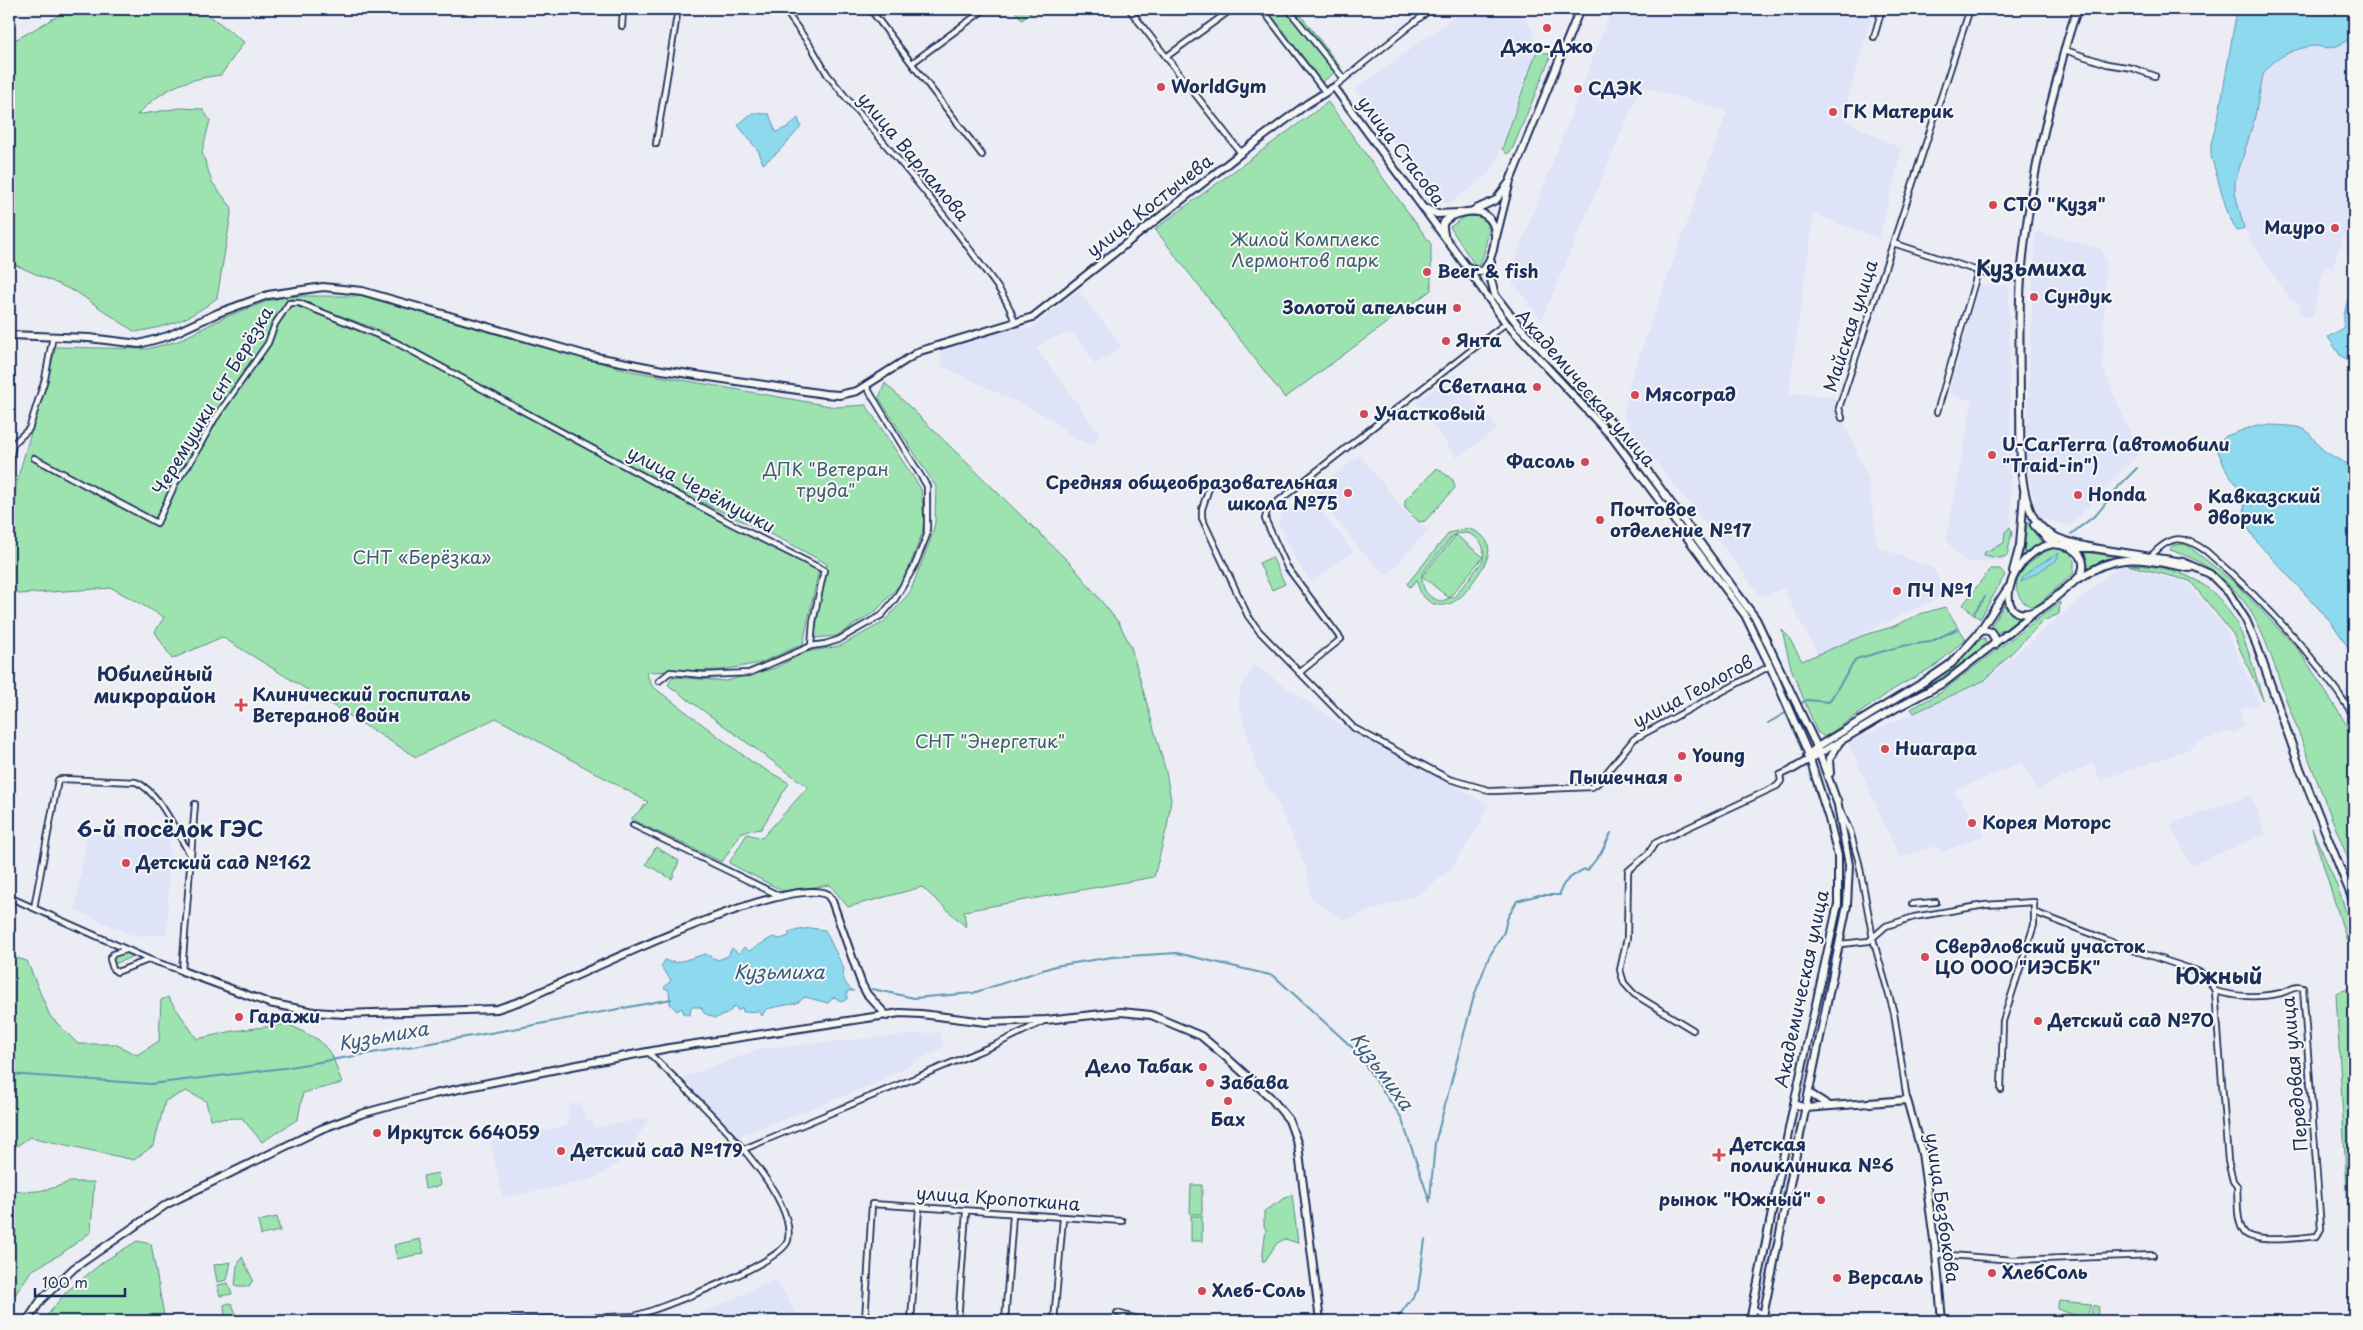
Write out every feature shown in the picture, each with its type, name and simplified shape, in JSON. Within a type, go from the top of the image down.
[{"type":"main road","points":[[1580,9],[1510,181],[1489,272],[1495,294],[1518,325],[1614,424],[1742,598],[1770,643],[1820,754],[1837,802]]},
{"type":"main road","points":[[2078,9],[2046,120],[2025,234],[2021,279],[2020,444],[2024,486],[2034,518],[2047,532],[2062,540],[2149,559]]},
{"type":"main road","name":"улица Костычева","points":[[9,334],[89,338],[139,344],[168,336],[218,313],[268,295],[323,287],[362,291],[586,355],[626,364],[839,395],[856,391],[866,386],[920,352],[1033,317],[1050,306],[1241,153],[1334,87]]},
{"type":"main road","name":"улица Стасова","points":[[1334,87],[1444,234]]},
{"type":"main road","points":[[1421,204],[1430,212],[1437,214],[1469,212],[1486,215],[1491,220],[1495,237],[1493,252],[1486,266],[1480,272],[1473,271],[1466,266],[1444,234],[1443,225],[1445,221],[1469,212],[1496,200],[1510,181]]},
{"type":"main road","name":"Академическая улица","points":[[1466,266],[1506,323],[1624,452],[1745,615],[1770,666],[1809,756],[1835,842],[1839,883],[1838,904],[1794,1104],[1750,1321]]},
{"type":"main road","points":[[2024,486],[2020,545],[2009,587],[2009,600],[2014,609],[2023,613],[2035,612]]},
{"type":"main road","points":[[2029,505],[2030,516],[2038,530],[2048,540],[2072,548],[2093,548]]},
{"type":"main road","points":[[1793,769],[1809,756],[1816,747],[1942,670],[1961,655],[1978,634],[2022,564],[2032,552],[2047,546],[2060,545]]},
{"type":"main road","points":[[2072,548],[2080,555],[2083,564],[2081,574],[2073,582]]},
{"type":"main road","points":[[1809,756],[1820,754],[1898,706],[1945,682],[2093,568],[2110,561],[2124,559],[2183,562],[2201,570],[2224,587],[2240,609],[2251,632],[2300,768],[2354,903]]},
{"type":"main road","points":[[1978,634],[1984,630],[1991,632],[1995,640],[1993,646]]},
{"type":"main road","points":[[1763,1319],[1848,905],[1849,865],[1829,767],[1831,754],[1840,742]]},
{"type":"main road","points":[[182,971],[269,1003],[314,1012],[344,1014],[497,1009],[522,1001],[721,913],[780,897],[815,891],[828,895],[838,915],[862,985],[867,994],[887,1016]]},
{"type":"main road","points":[[27,1321],[41,1300],[74,1268],[167,1204],[321,1129],[361,1114],[434,1094],[648,1052],[900,1013],[986,1022],[1046,1020],[1121,1012],[1151,1015],[1201,1036],[1270,1097],[1288,1120],[1298,1145],[1320,1321]]},
{"type":"main road","points":[[1809,1094],[1828,1105]]},
{"type":"main road","points":[[1794,1104],[1806,1108],[1906,1100]]},
{"type":"main road","name":"улица Безбокова","points":[[1906,1100],[1922,1153],[1936,1254],[1942,1321]]},
{"type":"main road","points":[[1789,1129],[1801,1134]]},
{"type":"street","points":[[622,26],[623,9]]},
{"type":"street","points":[[656,144],[678,9]]},
{"type":"street","name":"улица Варламова","points":[[784,9],[812,48],[827,74],[973,253],[1002,294],[1015,324]]},
{"type":"street","points":[[870,9],[982,155]]},
{"type":"street","points":[[912,63],[985,9]]},
{"type":"street","points":[[1129,9],[1241,153]]},
{"type":"street","points":[[1166,57],[1232,9]]},
{"type":"street","points":[[1262,9],[1325,92]]},
{"type":"street","name":"улица Стасова","points":[[1288,9],[1344,79]]},
{"type":"street","points":[[1421,9],[1425,13]]},
{"type":"street","name":"улица Костычева","points":[[1334,87],[1431,9]]},
{"type":"street","points":[[1874,37],[1882,9]]},
{"type":"street","name":"Майская улица","points":[[1842,418],[1839,408],[1970,9]]},
{"type":"street","points":[[2066,50],[2107,64],[2132,68],[2155,76]]},
{"type":"street","name":"Майская улица","points":[[1892,242],[1978,271],[2021,279]]},
{"type":"street","points":[[1936,412],[1978,271]]},
{"type":"street","name":"Черемушки снт Берёзка","points":[[34,458],[157,523],[176,482],[190,464],[214,420],[268,344],[275,324],[288,303],[299,303]]},
{"type":"street","name":"улица Черёмушки","points":[[299,303],[394,342],[734,525],[824,570],[817,598],[811,646]]},
{"type":"street","points":[[1299,673],[1341,640],[1288,567],[1265,518],[1267,510],[1506,323]]},
{"type":"street","points":[[9,465],[13,444],[29,429],[45,379],[53,336]]},
{"type":"street","points":[[659,681],[670,672],[704,675],[749,673],[811,646],[838,640],[882,616],[895,599],[914,567],[927,535],[927,486],[866,386]]},
{"type":"street","name":"улица Геологов","points":[[1210,485],[1202,509],[1202,518],[1245,613],[1259,631],[1354,728],[1449,779],[1499,792],[1592,787],[1598,783],[1634,739],[1770,666]]},
{"type":"street","points":[[2149,559],[2163,543],[2180,539],[2193,542],[2206,551],[2296,638],[2333,684],[2354,716]]},
{"type":"street","points":[[1693,1030],[1634,994],[1624,983],[1620,970],[1627,938],[1628,871],[1648,854],[1655,843],[1777,786],[1781,782],[1780,775],[1793,769]]},
{"type":"street","points":[[34,908],[58,780],[62,778],[136,782],[145,786],[156,798],[191,857]]},
{"type":"street","name":"улица Безбокова","points":[[1837,802],[1850,831],[1859,863],[1874,939],[1894,1012],[1906,1100]]},
{"type":"street","points":[[9,897],[148,960],[182,971],[195,804]]},
{"type":"street","points":[[633,825],[780,897]]},
{"type":"street","points":[[1912,904],[1936,902]]},
{"type":"street","points":[[1841,944],[1874,939],[1886,926],[1897,921],[1985,905],[2034,902],[2034,925],[2003,1021],[2001,1090]]},
{"type":"street","points":[[2034,912],[2132,950],[2197,971],[2207,976],[2215,991]]},
{"type":"street","points":[[126,950],[113,954],[110,959],[113,969],[117,972],[148,960]]},
{"type":"street","name":"Передовая улица","points":[[2292,988],[2303,988],[2321,1228],[2316,1236],[2253,1238],[2244,1232],[2240,1224],[2237,1186],[2231,1174],[2228,1161],[2215,991],[2232,996],[2281,993],[2292,988]]},
{"type":"street","points":[[744,1149],[997,1044],[1046,1020]]},
{"type":"street","points":[[509,1321],[634,1316],[643,1314],[714,1285],[775,1254],[785,1246],[788,1239],[788,1226],[783,1209],[774,1192],[744,1149],[648,1052]]},
{"type":"street","name":"улица Кропоткина","points":[[865,1321],[872,1204],[966,1212],[1122,1221]]},
{"type":"street","points":[[912,1321],[919,1208]]},
{"type":"street","points":[[958,1321],[966,1212]]},
{"type":"street","points":[[1005,1321],[1013,1215]]},
{"type":"street","points":[[1054,1321],[1064,1218]]},
{"type":"street","points":[[1936,1254],[2014,1260],[2153,1254]]},
{"type":"street","points":[[1753,1308],[1763,1319],[1773,1321]]},
{"type":"street","points":[[1117,1314],[1145,1321]]},
{"type":"shaded area","points":[[1464,9],[1516,9],[1532,29],[1537,46],[1495,165],[1489,173],[1450,204],[1445,203],[1431,192],[1413,171],[1355,90]]},
{"type":"shaded area","points":[[1612,9],[1874,9],[1842,119],[1902,149],[1879,239],[1814,214],[1789,393],[1833,396],[1868,478],[1878,547],[1933,568],[1947,594],[1818,655],[1783,588],[1761,597],[1699,515],[1643,446],[1623,415],[1629,384],[1727,111],[1641,86],[1542,320],[1508,277]]},
{"type":"shaded area","points":[[2354,36],[2354,211],[2332,268],[2325,266],[2312,318],[2300,315],[2300,304],[2290,299],[2250,240],[2244,228],[2235,193],[2235,182],[2254,121],[2263,75],[2267,69],[2284,56],[2301,49],[2315,46],[2330,48]]},
{"type":"shaded area","points":[[2038,232],[2101,249],[2106,260],[2103,368],[2139,453],[2070,526],[2038,517],[2025,461],[2035,235]]},
{"type":"shaded area","points":[[1979,284],[2009,286],[2011,530],[2004,561],[1964,562],[1946,540],[1972,402],[1949,392]]},
{"type":"shaded area","points":[[1078,290],[1122,346],[1095,365],[1074,332],[1048,339],[1036,348],[1101,435],[1092,445],[1075,439],[1046,416],[941,366],[940,351],[1020,326],[1029,330]]},
{"type":"shaded area","points":[[1455,373],[1497,429],[1457,458],[1416,402]]},
{"type":"shaded area","points":[[1360,455],[1404,510],[1428,530],[1387,575],[1362,552],[1313,491]]},
{"type":"shaded area","points":[[1307,494],[1353,551],[1312,583],[1296,561],[1278,522],[1282,513]]},
{"type":"shaded area","points":[[2120,565],[2188,583],[2227,631],[2260,704],[2241,709],[2244,725],[2234,734],[2224,732],[2191,746],[2191,749],[2100,780],[2093,763],[2037,790],[2021,763],[1954,791],[1985,835],[1941,853],[1937,846],[1899,857],[1848,742],[1980,684]]},
{"type":"shaded area","points":[[1254,665],[1352,732],[1488,804],[1480,824],[1449,871],[1420,894],[1344,920],[1311,899],[1307,870],[1281,810],[1256,767],[1239,705],[1240,689]]},
{"type":"shaded area","points":[[2251,795],[2266,834],[2191,865],[2170,824]]},
{"type":"shaded area","name":"Детский сад №162","points":[[87,833],[170,838],[167,934],[134,936],[75,910]]},
{"type":"shaded area","points":[[939,1032],[944,1047],[868,1087],[739,1136],[682,1078],[762,1048]]},
{"type":"shaded area","name":"Детский сад №179","points":[[580,1103],[586,1121],[591,1120],[594,1128],[650,1117],[624,1159],[601,1175],[589,1180],[503,1198],[490,1142],[568,1125],[568,1105]]},
{"type":"shaded area","points":[[776,1279],[800,1321],[684,1321]]},
{"type":"green space","points":[[70,9],[201,9],[244,42],[221,75],[196,79],[175,86],[147,105],[137,115],[179,108],[202,109],[210,120],[202,152],[212,182],[232,208],[217,298],[207,306],[179,321],[135,332],[78,293],[9,262],[9,41],[19,38]]},
{"type":"green space","points":[[1027,9],[1031,13],[1022,20],[1015,11]]},
{"type":"green space","points":[[1258,9],[1296,9],[1341,68],[1318,85]]},
{"type":"green space","points":[[1540,51],[1549,54],[1550,58],[1512,150],[1507,154],[1502,149],[1536,53]]},
{"type":"green space","name":"Жилой Комплекс Лермонтов парк","points":[[1328,102],[1431,244],[1431,290],[1285,398],[1155,229]]},
{"type":"green space","points":[[1466,216],[1483,217],[1489,230],[1483,257],[1478,266],[1474,264],[1450,227]]},
{"type":"green space","name":"СНТ «Берёзка»","points":[[290,296],[362,296],[631,371],[836,407],[866,405],[921,489],[924,519],[922,534],[904,580],[876,611],[836,636],[814,638],[827,564],[789,543],[684,494],[382,331],[291,298],[298,307],[377,336],[686,503],[819,569],[803,644],[760,663],[722,670],[646,672],[652,686],[752,762],[789,783],[761,829],[742,832],[722,862],[631,819],[648,802],[496,718],[416,757],[222,637],[172,659],[155,632],[164,617],[112,588],[19,594],[9,586],[9,524],[18,477],[56,347],[147,349],[178,341],[223,318],[268,301]]},
{"type":"green space","name":"СНТ \"Энергетик\"","points":[[885,383],[1072,565],[1119,623],[1131,647],[1166,772],[1171,800],[1167,827],[1154,877],[964,911],[966,927],[922,887],[848,907],[830,885],[783,891],[729,863],[747,834],[762,838],[808,787],[668,685],[672,677],[726,681],[775,668],[806,652],[840,646],[884,622],[910,592],[931,539],[935,523],[936,487],[879,398]]},
{"type":"green space","points":[[1437,468],[1453,480],[1455,488],[1425,521],[1419,522],[1405,508],[1405,500]]},
{"type":"green space","points":[[2027,522],[2041,542],[2024,553]]},
{"type":"green space","points":[[2010,527],[2012,532],[2007,556],[1999,558],[1984,555],[1985,552],[2004,543],[2005,532]]},
{"type":"green space","points":[[1468,528],[1478,533],[1488,544],[1488,557],[1480,572],[1463,595],[1451,603],[1437,605],[1425,599],[1418,587],[1417,579],[1410,587],[1407,584],[1449,533]],"holes":[[[1467,533],[1482,544],[1484,553],[1482,562],[1455,596],[1442,601],[1432,598],[1424,588],[1422,573],[1455,534]]]},
{"type":"green space","points":[[1456,535],[1483,557],[1449,598],[1422,576]]},
{"type":"green space","points":[[2186,544],[2237,585],[2299,650],[2354,736],[2354,873],[2260,629],[2248,607],[2214,571],[2193,559],[2170,550],[2173,545]]},
{"type":"green space","points":[[2056,548],[2069,551],[2074,559],[2074,573],[2036,606],[2028,605],[2021,599],[2017,590],[2016,586],[2019,575],[2033,560],[2044,552]]},
{"type":"green space","points":[[2082,552],[2114,557],[2085,570],[2086,561]]},
{"type":"green space","points":[[1272,557],[1285,584],[1272,590],[1259,563]]},
{"type":"green space","points":[[2123,564],[2171,570],[2197,581],[2213,593],[2226,607],[2245,641],[2263,700],[2233,634],[2190,581]]},
{"type":"green space","points":[[1990,569],[2000,569],[2005,575],[1980,619],[1963,605]]},
{"type":"green space","points":[[2060,602],[2059,614],[2043,621],[1985,680],[1914,713],[1911,709],[1940,693]]},
{"type":"green space","points":[[2004,605],[2010,612],[2020,618],[2004,630],[1996,633],[1991,626]]},
{"type":"green space","points":[[1945,607],[1966,639],[1936,665],[1894,689],[1825,737],[1817,732],[1791,668],[1782,630],[1788,636],[1802,661],[1864,635],[1892,627],[1920,614]]},
{"type":"green space","points":[[1985,638],[1986,645],[1968,660],[1941,680],[1911,698],[1910,695],[1950,668],[1981,639]]},
{"type":"green space","points":[[2312,829],[2334,878],[2346,912],[2353,946],[2354,964]]},
{"type":"green space","points":[[656,847],[679,861],[672,879],[646,864]]},
{"type":"green space","points":[[126,951],[136,955],[117,963],[112,961],[114,956]]},
{"type":"green space","points":[[9,956],[27,961],[50,1016],[78,1044],[115,1044],[137,1055],[159,1041],[161,1000],[168,997],[197,1039],[233,1031],[288,1024],[319,1040],[332,1055],[342,1083],[303,1093],[298,1119],[262,1142],[242,1118],[210,1119],[206,1101],[186,1091],[165,1101],[154,1145],[134,1160],[30,1137],[9,1151]]},
{"type":"green space","points":[[2354,987],[2354,1245],[2349,1229],[2336,993]]},
{"type":"green space","points":[[438,1173],[440,1186],[425,1189],[423,1176]]},
{"type":"green space","points":[[69,1182],[94,1182],[91,1232],[61,1254],[31,1271],[9,1304],[9,1189],[39,1191]]},
{"type":"green space","points":[[1191,1185],[1202,1185],[1202,1214],[1190,1214]]},
{"type":"green space","points":[[1292,1194],[1298,1243],[1285,1239],[1277,1243],[1265,1261],[1262,1261],[1266,1229],[1264,1226],[1264,1211]]},
{"type":"green space","points":[[1191,1216],[1202,1216],[1202,1241],[1191,1241]]},
{"type":"green space","points":[[277,1217],[280,1231],[261,1235],[258,1221]]},
{"type":"green space","points":[[420,1239],[424,1253],[397,1259],[394,1245]]},
{"type":"green space","points":[[137,1241],[151,1244],[165,1321],[43,1321],[66,1292],[103,1262]]},
{"type":"green space","points":[[242,1257],[253,1280],[249,1286],[235,1286],[237,1266]]},
{"type":"green space","points":[[231,1262],[227,1280],[217,1282],[214,1265]]},
{"type":"green space","points":[[228,1283],[232,1294],[220,1296],[217,1285]]},
{"type":"green space","points":[[2059,1301],[2091,1304],[2086,1319],[2057,1309]]},
{"type":"green space","points":[[232,1304],[236,1314],[235,1318],[231,1321],[208,1321],[225,1318],[224,1305]]},
{"type":"green space","points":[[2093,1305],[2099,1307],[2096,1321],[2089,1321]]},
{"type":"water","points":[[2237,9],[2354,9],[2354,36],[2342,44],[2333,47],[2314,46],[2299,49],[2285,55],[2272,64],[2263,75],[2254,121],[2235,182],[2235,193],[2244,228],[2237,231],[2228,214],[2211,156],[2211,144],[2220,108]]},
{"type":"water","points":[[752,113],[769,114],[776,132],[788,127],[798,118],[801,127],[777,153],[763,164],[759,152],[738,125]]},
{"type":"water","points":[[2354,278],[2354,365],[2340,355],[2328,337],[2344,328],[2344,314]]},
{"type":"water","points":[[2257,425],[2288,426],[2304,429],[2324,450],[2354,467],[2354,656],[2332,623],[2257,542],[2246,525],[2243,494],[2225,468],[2218,451],[2219,443],[2226,436]]},
{"type":"water","points":[[2059,553],[2056,561],[2021,582],[2032,569]]},
{"type":"water","name":"Кузьмиха","points":[[810,928],[825,930],[844,969],[843,976],[845,981],[848,987],[854,991],[847,991],[847,999],[842,1002],[834,997],[828,1003],[805,997],[797,1003],[766,1009],[762,1016],[759,1011],[743,1012],[742,1007],[738,1011],[735,1006],[727,1014],[715,1018],[704,1013],[701,1007],[691,1007],[690,1015],[684,1014],[682,1008],[677,1011],[670,1004],[669,990],[664,988],[671,980],[661,967],[665,960],[672,963],[673,960],[675,963],[705,954],[718,960],[728,956],[732,948],[739,954],[744,947],[749,951],[773,937],[780,939],[789,936],[789,932]]},
{"type":"waterway","points":[[2071,534],[2097,514],[2120,485],[2137,468]]},
{"type":"waterway","points":[[1974,613],[1985,597]]},
{"type":"waterway","name":"Кузьмиха","points":[[1800,704],[1807,700],[1829,702],[1856,659],[1902,646],[1930,642],[1957,629]]},
{"type":"waterway","name":"Кузьмиха","points":[[1768,723],[1787,712]]},
{"type":"waterway","name":"Кузьмиха","points":[[1430,1199],[1435,1143],[1474,996],[1489,957],[1504,932],[1507,919],[1517,901],[1539,895],[1560,895],[1562,886],[1568,879],[1584,869],[1587,871],[1601,853],[1611,833]]},
{"type":"waterway","name":"Кузьмиха","points":[[872,989],[914,998],[973,993],[1055,966],[1112,957],[1177,953],[1274,976],[1354,1049],[1401,1117],[1430,1202]]},
{"type":"waterway","name":"Кузьмиха","points":[[9,1074],[151,1084],[284,1068],[513,1029],[671,999]]},
{"type":"waterway","name":"Кузьмиха","points":[[1395,1321],[1418,1290],[1425,1240]]},
{"type":"place","name":"Джо-Джо","points":[[1547,28]]},
{"type":"place","name":"WorldGym","points":[[1161,87]]},
{"type":"place","name":"СДЭК","points":[[1578,89]]},
{"type":"place","name":"ГК Материк","points":[[1833,112]]},
{"type":"place","name":"СТО \"Кузя\"","points":[[1993,205]]},
{"type":"place","name":"Мауро","points":[[2335,228]]},
{"type":"place","name":"Beer & fish","points":[[1427,272]]},
{"type":"place","name":"Сундук","points":[[2034,297]]},
{"type":"place","name":"Золотой апельсин","points":[[1457,308]]},
{"type":"place","name":"Янта","points":[[1446,341]]},
{"type":"place","name":"Светлана","points":[[1537,387]]},
{"type":"place","name":"Мясоград","points":[[1635,395]]},
{"type":"place","name":"Участковый","points":[[1364,414]]},
{"type":"place","name":"U-CarTerra (автомобили \"Traid-in\")","points":[[1992,455]]},
{"type":"place","name":"Фасоль","points":[[1585,462]]},
{"type":"place","name":"Средняя общеобразовательная школа №75","points":[[1348,493]]},
{"type":"place","name":"Honda","points":[[2078,495]]},
{"type":"place","name":"Кавказский дворик","points":[[2198,507]]},
{"type":"place","name":"Почтовое отделение №17","points":[[1600,520]]},
{"type":"place","name":"ПЧ №1","points":[[1897,591]]},
{"type":"place","name":"Клинический госпиталь Ветеранов войн","points":[[241,705]]},
{"type":"place","name":"Ниагара","points":[[1885,749]]},
{"type":"place","name":"Young","points":[[1682,756]]},
{"type":"place","name":"Пышечная","points":[[1678,778]]},
{"type":"place","name":"Корея Моторс","points":[[1972,823]]},
{"type":"place","name":"Детский сад №162","points":[[126,863]]},
{"type":"place","name":"Свердловский участок ЦО ООО \"ИЭСБК\"","points":[[1925,957]]},
{"type":"place","name":"Гаражи","points":[[239,1017]]},
{"type":"place","name":"Детский сад №70","points":[[2038,1021]]},
{"type":"place","name":"Дело Табак","points":[[1203,1067]]},
{"type":"place","name":"Забава","points":[[1210,1083]]},
{"type":"place","name":"Бах","points":[[1228,1101]]},
{"type":"place","name":"Иркутск 664059","points":[[377,1133]]},
{"type":"place","name":"Детский сад №179","points":[[561,1151]]},
{"type":"place","name":"Детская поликлиника №6","points":[[1719,1155]]},
{"type":"place","name":"рынок \"Южный\"","points":[[1821,1200]]},
{"type":"place","name":"ХлебСоль","points":[[1992,1273]]},
{"type":"place","name":"Версаль","points":[[1837,1278]]},
{"type":"place","name":"Хлеб-Соль","points":[[1202,1291]]},
{"type":"district","name":"Кузьмиха","points":[[2031,268]]},
{"type":"district","name":"Юбилейный микрорайон","points":[[155,685]]},
{"type":"district","name":"6-й посёлок ГЭС","points":[[170,829]]},
{"type":"district","name":"Южный","points":[[2219,976]]},
{"type":"park label","name":"ДПК \"Ветеран труда\"","points":[[826,480]]}]
